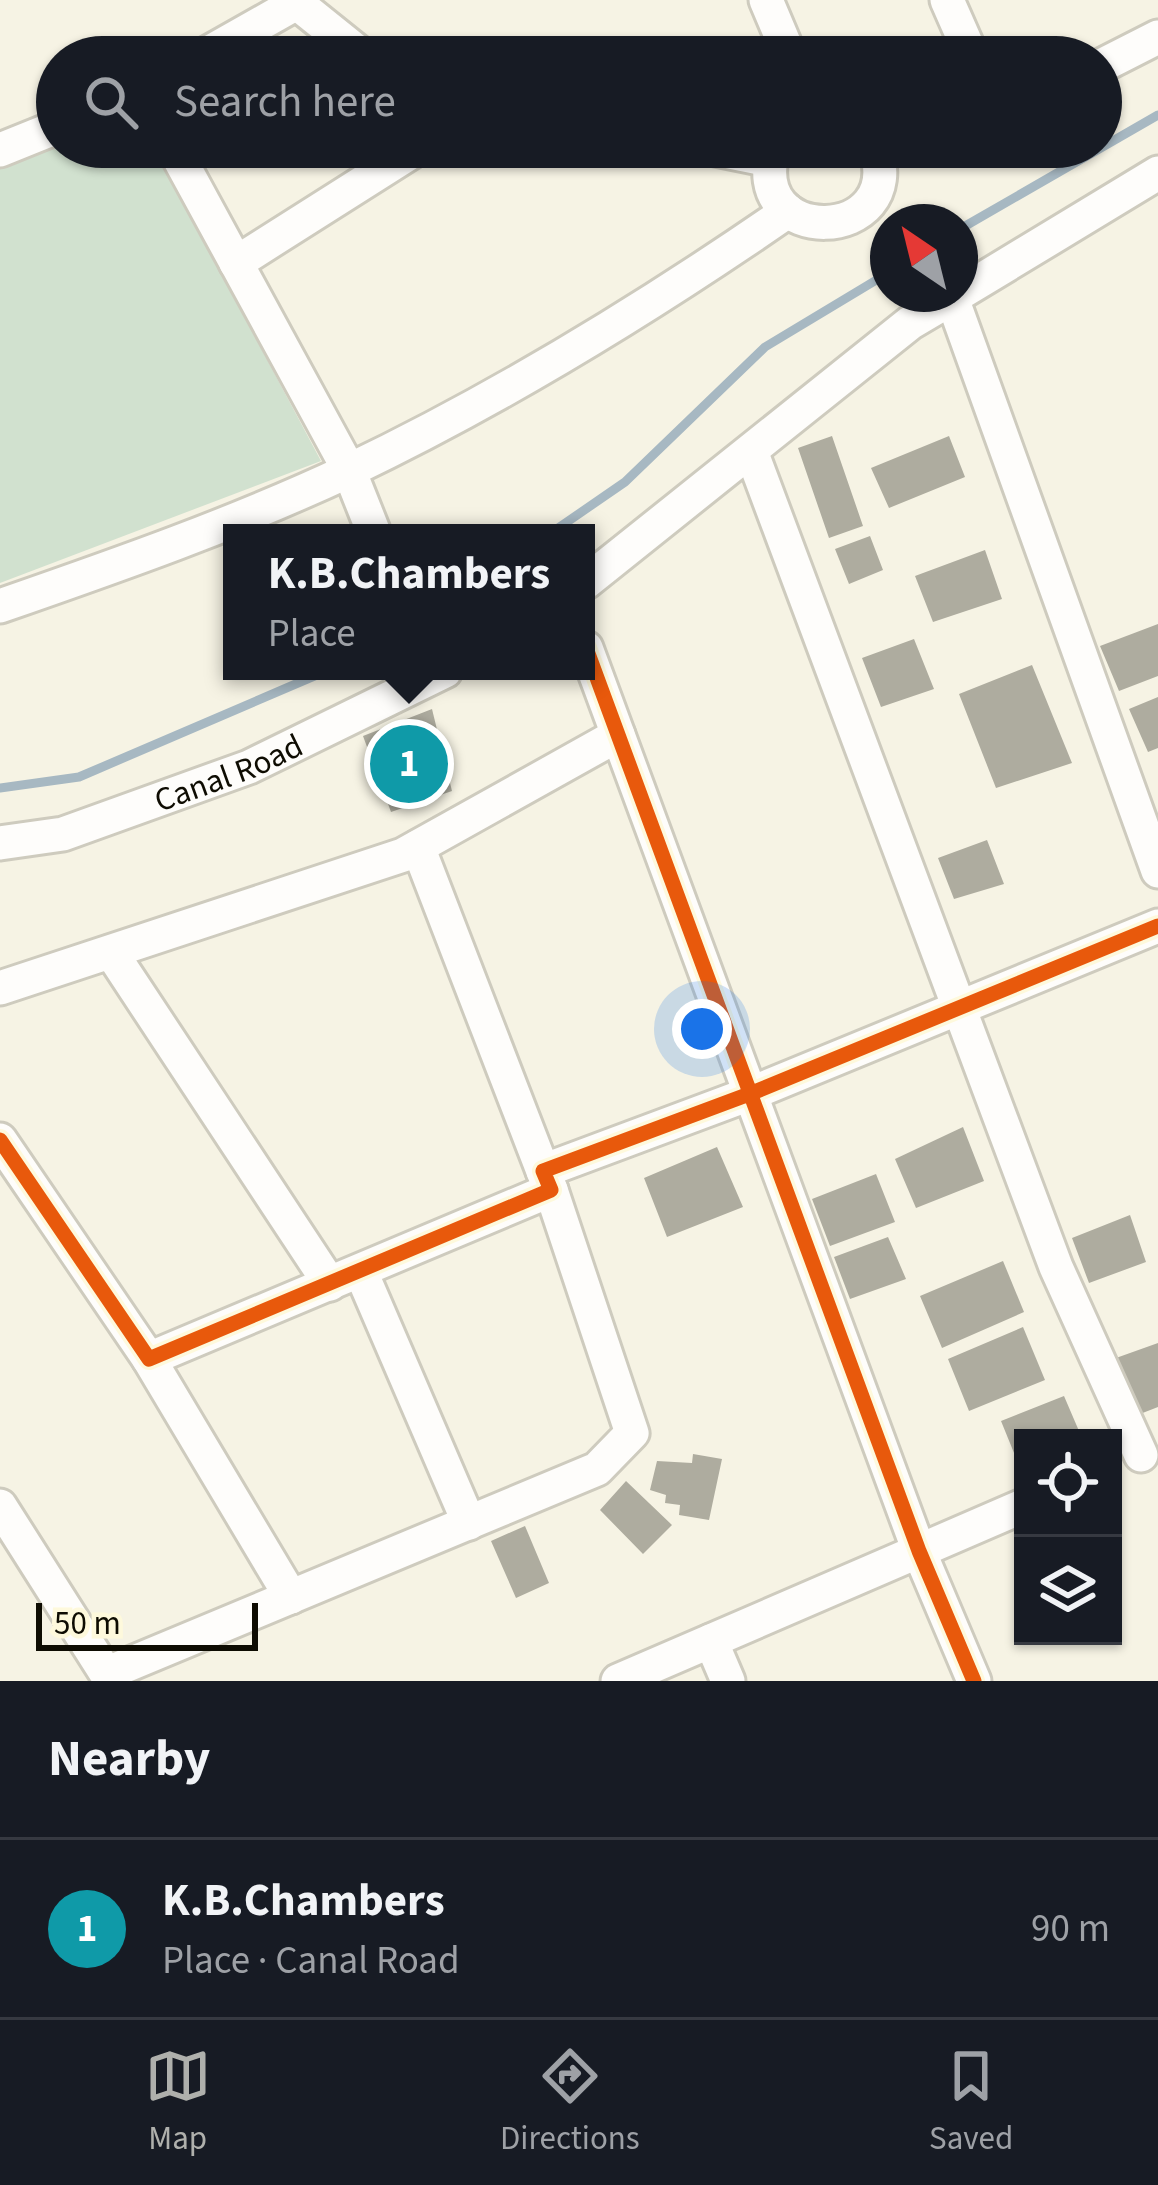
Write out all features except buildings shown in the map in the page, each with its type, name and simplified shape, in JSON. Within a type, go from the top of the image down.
[{"type":"street","points":[[766,0],[781,36]]},
{"type":"street","points":[[947,0],[963,36]]},
{"type":"street","points":[[237,36],[298,1],[339,36]]},
{"type":"street","points":[[1122,56],[1158,37]]},
{"type":"street","points":[[0,150],[36,135]]},
{"type":"street","points":[[184,168],[349,470],[370,524]]},
{"type":"street","points":[[236,263],[385,168]]},
{"type":"street","points":[[771,168],[776,196],[788,211],[820,224],[855,215],[877,188],[880,168]]},
{"type":"street","points":[[978,282],[1158,173]]},
{"type":"street","points":[[224,524],[349,470],[481,402],[710,265],[788,211]]},
{"type":"street","points":[[595,575],[928,312]]},
{"type":"street","points":[[963,312],[1158,871]]},
{"type":"street","points":[[751,451],[1056,1267],[1137,1456]]},
{"type":"street","points":[[0,606],[223,525]]},
{"type":"street","points":[[595,673],[919,1551],[974,1681]]},
{"type":"street","name":"Canal Road","points":[[0,843],[63,834],[249,767],[423,680]]},
{"type":"street","points":[[0,988],[418,847],[618,735]]},
{"type":"street","points":[[0,1506],[110,1677],[597,1469],[632,1432],[547,1180],[418,847]]},
{"type":"street","points":[[149,1359],[346,1278],[547,1180],[1158,926]]},
{"type":"street","points":[[111,952],[346,1278],[469,1523]]},
{"type":"street","points":[[0,1141],[149,1359],[291,1597]]},
{"type":"street","points":[[618,1681],[1014,1510]]},
{"type":"street","points":[[711,1641],[728,1681]]},
{"type":"green space","points":[[36,152],[36,168],[165,168],[321,461],[0,583],[0,165]]},
{"type":"waterway","points":[[1122,136],[1158,115]]},
{"type":"waterway","points":[[978,219],[1066,168]]},
{"type":"waterway","points":[[564,524],[625,482],[765,347],[870,284]]},
{"type":"waterway","points":[[0,788],[79,777],[305,680]]},
{"type":"cycle path","points":[[595,672],[919,1551],[974,1681]]},
{"type":"cycle path","points":[[0,1140],[149,1359],[551,1190],[543,1171],[752,1093],[1158,926]]},
{"type":"place","name":"K.B.Chambers","points":[[409,764]]}]
